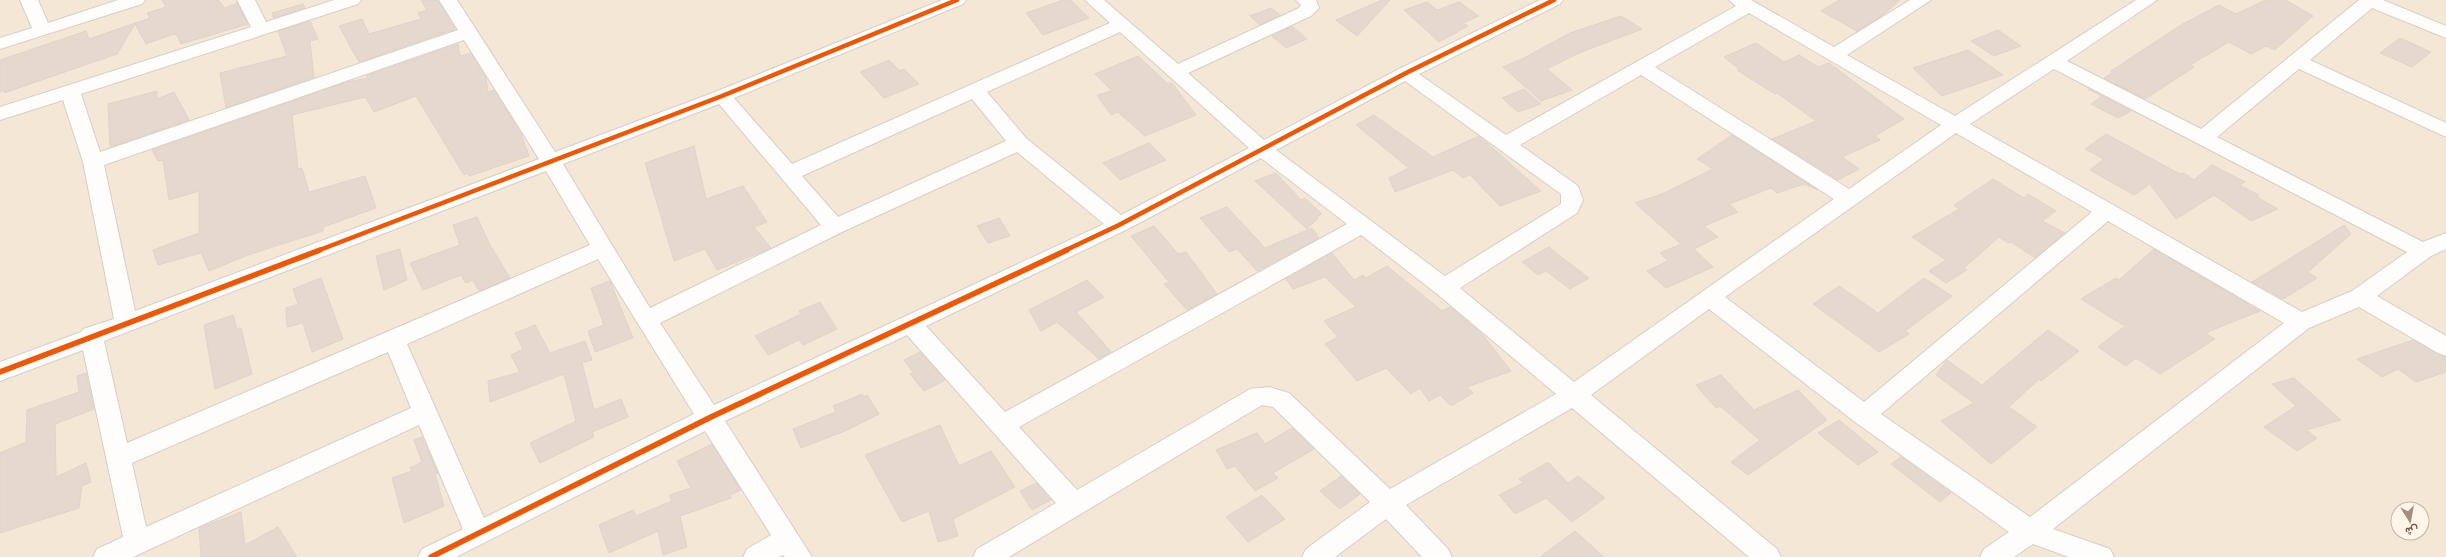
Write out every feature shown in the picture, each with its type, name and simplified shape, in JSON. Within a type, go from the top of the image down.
[{"type":"street","points":[[29,0],[42,30]]},
{"type":"street","points":[[0,44],[136,0]]},
{"type":"street","points":[[246,0],[261,29]]},
{"type":"street","points":[[0,114],[352,0]]},
{"type":"street","points":[[448,0],[551,162],[646,320],[711,417],[793,548],[756,557]]},
{"type":"street","points":[[0,372],[91,335],[722,96],[957,0]]},
{"type":"street","points":[[1094,0],[1262,149],[1444,287],[1768,557]]},
{"type":"street","points":[[1174,72],[1305,12],[1310,8],[1309,3],[1305,0]]},
{"type":"street","points":[[1834,55],[1922,0]]},
{"type":"street","points":[[1315,557],[1388,503],[1574,395],[1709,297],[1956,124],[2148,0]]},
{"type":"street","points":[[2203,138],[2369,0],[2446,33]]},
{"type":"street","points":[[431,557],[711,417],[1119,225],[1406,73],[1544,2]]},
{"type":"street","points":[[1506,144],[1642,67],[1744,3],[1956,124],[2106,212],[2301,322]]},
{"type":"street","points":[[788,174],[1121,25]]},
{"type":"street","points":[[93,162],[469,32]]},
{"type":"street","points":[[2297,61],[2446,131]]},
{"type":"street","points":[[2053,62],[2423,251]]},
{"type":"street","points":[[1642,67],[1849,199]]},
{"type":"street","points":[[1406,73],[1572,192],[1573,200],[1570,208],[1444,287]]},
{"type":"street","points":[[70,91],[93,162],[126,322]]},
{"type":"street","points":[[975,91],[1019,143],[1119,225]]},
{"type":"street","points":[[722,96],[835,227]]},
{"type":"street","points":[[646,320],[835,227],[1019,143]]},
{"type":"street","points":[[1864,415],[2106,212]]},
{"type":"street","points":[[1002,425],[1362,225]]},
{"type":"street","points":[[1993,557],[2030,532],[2301,322],[2360,297],[2423,251],[2446,240]]},
{"type":"street","points":[[118,458],[394,340],[602,248]]},
{"type":"street","points":[[1709,297],[1864,415],[2030,532],[2101,557]]},
{"type":"street","points":[[2360,297],[2446,347]]},
{"type":"street","points":[[910,323],[1074,505]]},
{"type":"street","points":[[91,335],[137,543]]},
{"type":"street","points":[[394,340],[478,534]]},
{"type":"street","points":[[986,557],[1258,396],[1269,396],[1281,400],[1388,503],[1439,557]]},
{"type":"street","points":[[106,557],[425,412]]},
{"type":"shaded area","points":[[0,0],[2446,0],[2446,557],[0,557]]},
{"type":"building","points":[[162,0],[218,0],[225,8],[237,3],[248,24],[181,44],[177,35],[174,34],[146,44],[135,24],[117,54],[4,93],[4,90],[0,92],[0,60],[86,31],[89,39],[150,18],[147,13],[166,7]]},
{"type":"building","points":[[421,0],[438,0],[455,29],[359,62],[339,26],[362,19],[369,34],[421,19],[418,13],[427,10]]},
{"type":"building","points":[[1063,0],[1071,0],[1089,18],[1043,35],[1026,13]]},
{"type":"building","points":[[1382,0],[1390,0],[1357,36],[1336,20]]},
{"type":"building","points":[[1839,0],[1900,0],[1882,16],[1857,31],[1821,11]]},
{"type":"building","points":[[2266,0],[2286,0],[2313,16],[2275,50],[2266,46],[2251,54],[2229,42],[2190,65],[2194,67],[2145,99],[2104,78],[2113,72],[2111,71],[2181,25],[2219,5],[2236,14]]},
{"type":"building","points":[[1427,2],[1437,10],[1459,2],[1479,16],[1463,23],[1468,26],[1439,42],[1404,10]]},
{"type":"building","points":[[303,4],[305,8],[274,18],[272,13]]},
{"type":"building","points":[[1271,8],[1280,15],[1260,25],[1250,16]]},
{"type":"building","points":[[1621,16],[1642,29],[1579,53],[1547,69],[1572,90],[1541,101],[1503,67],[1524,58],[1570,33]]},
{"type":"building","points":[[310,21],[318,39],[310,41],[314,77],[226,108],[220,73],[287,56],[278,31]]},
{"type":"building","points":[[1292,26],[1307,39],[1286,48],[1272,36]]},
{"type":"building","points":[[1998,30],[2021,46],[1994,56],[1971,41]]},
{"type":"building","points":[[2400,38],[2431,52],[2412,67],[2380,53]]},
{"type":"building","points":[[1756,43],[1784,62],[1799,55],[1818,67],[1829,63],[1904,119],[1875,136],[1880,140],[1842,157],[1859,169],[1838,180],[1772,139],[1816,121],[1777,93],[1775,94],[1737,70],[1739,69],[1724,57]]},
{"type":"building","points":[[458,44],[460,56],[471,53],[486,77],[488,92],[494,90],[521,134],[529,156],[469,176],[468,173],[464,175],[416,96],[374,112],[365,97],[292,115],[298,169],[302,168],[309,192],[365,176],[376,208],[323,227],[323,231],[248,255],[209,271],[201,253],[158,265],[153,250],[199,233],[199,191],[169,200],[163,160],[158,161],[152,150],[347,82],[368,78],[366,76]]},
{"type":"building","points":[[1968,50],[2003,75],[1942,96],[1913,68]]},
{"type":"building","points":[[1138,56],[1168,84],[1172,83],[1196,115],[1145,136],[1118,112],[1111,115],[1097,95],[1112,91],[1095,74]]},
{"type":"building","points":[[889,60],[900,71],[904,69],[919,84],[884,98],[860,72]]},
{"type":"building","points":[[1524,89],[1541,104],[1518,112],[1502,98]]},
{"type":"building","points":[[2089,89],[2131,111],[2118,118],[2091,104],[2102,96]]},
{"type":"building","points":[[157,91],[157,99],[174,92],[189,120],[110,147],[108,104]]},
{"type":"building","points":[[1374,115],[1433,157],[1479,136],[1541,191],[1500,206],[1470,175],[1463,178],[1453,170],[1395,192],[1389,178],[1409,168],[1356,125]]},
{"type":"building","points":[[2106,134],[2180,174],[2184,173],[2194,180],[2212,165],[2245,182],[2239,185],[2259,195],[2257,197],[2278,209],[2251,221],[2214,195],[2176,219],[2150,184],[2134,195],[2090,170],[2104,159],[2085,149]]},
{"type":"building","points":[[1732,135],[1818,190],[1804,184],[1777,193],[1771,188],[1729,204],[1738,212],[1704,226],[1718,237],[1694,249],[1713,267],[1666,288],[1647,271],[1668,261],[1660,253],[1681,244],[1635,203],[1662,194],[1713,169],[1697,159]]},
{"type":"building","points":[[1149,143],[1166,160],[1120,180],[1103,163]]},
{"type":"building","points":[[694,146],[706,199],[743,186],[767,222],[754,227],[771,248],[717,270],[705,249],[674,261],[645,163]]},
{"type":"building","points":[[1276,173],[1301,200],[1305,198],[1322,214],[1316,217],[1318,218],[1307,229],[1255,181]]},
{"type":"building","points":[[1993,179],[2024,198],[2028,194],[2056,211],[2042,221],[2065,233],[2035,258],[2011,242],[2008,243],[1999,237],[1964,268],[1967,270],[1946,283],[1929,271],[1946,260],[1912,237],[1959,209],[1954,205]]},
{"type":"building","points":[[1227,207],[1265,248],[1312,228],[1319,238],[1257,271],[1237,249],[1229,252],[1200,218]]},
{"type":"building","points":[[477,217],[490,245],[510,278],[479,291],[473,280],[466,283],[461,275],[423,290],[410,263],[460,245],[453,225]]},
{"type":"building","points":[[999,218],[1010,236],[988,243],[977,226]]},
{"type":"building","points":[[2344,225],[2351,234],[2308,272],[2317,278],[2283,299],[2252,282]]},
{"type":"building","points":[[1154,226],[1178,254],[1186,252],[1217,294],[1187,310],[1164,284],[1169,282],[1131,236]]},
{"type":"building","points":[[1549,247],[1589,278],[1570,289],[1546,271],[1538,275],[1522,262]]},
{"type":"building","points":[[400,249],[407,280],[384,290],[376,256]]},
{"type":"building","points":[[2154,249],[2260,311],[2205,333],[2215,339],[2160,374],[2136,358],[2126,366],[2098,347],[2125,326],[2081,299],[2116,278],[2119,280]]},
{"type":"building","points":[[1332,253],[1354,280],[1363,275],[1366,278],[1387,266],[1442,311],[1450,307],[1482,334],[1511,371],[1467,387],[1473,393],[1451,406],[1440,395],[1429,401],[1420,388],[1411,394],[1386,368],[1357,381],[1325,344],[1338,337],[1324,321],[1356,307],[1325,277],[1293,289],[1286,279]]},
{"type":"building","points":[[321,278],[343,339],[312,352],[303,323],[287,327],[286,308],[298,304],[293,289]]},
{"type":"building","points":[[1924,278],[1952,296],[1905,331],[1909,334],[1879,352],[1813,304],[1839,286],[1878,313]]},
{"type":"building","points":[[1087,280],[1104,297],[1076,312],[1111,352],[1099,359],[1057,322],[1041,331],[1029,310]]},
{"type":"building","points":[[610,281],[633,338],[595,352],[588,331],[604,325],[591,288]]},
{"type":"building","points":[[820,302],[837,329],[803,345],[799,340],[768,355],[755,336],[801,314],[799,311]]},
{"type":"building","points":[[233,315],[237,329],[241,328],[252,374],[215,389],[204,325]]},
{"type":"building","points":[[535,325],[550,353],[585,341],[592,360],[582,363],[594,410],[621,399],[628,417],[592,432],[594,437],[540,463],[530,443],[576,421],[564,374],[490,402],[488,381],[520,372],[511,355],[523,349],[515,333]]},
{"type":"building","points":[[2048,330],[2079,351],[2041,381],[2039,379],[2009,407],[2037,427],[1991,464],[1941,421],[1974,403],[1936,375],[1947,360],[1982,385]]},
{"type":"building","points":[[2413,340],[2446,357],[2446,372],[2416,382],[2398,369],[2382,377],[2357,359]]},
{"type":"building","points":[[920,352],[945,380],[924,391],[910,374],[913,372],[904,360]]},
{"type":"building","points":[[86,373],[94,409],[55,424],[56,477],[86,463],[91,482],[82,486],[79,508],[0,533],[0,453],[26,442],[27,410],[79,392],[77,376]]},
{"type":"building","points":[[1721,375],[1754,410],[1798,390],[1827,420],[1748,475],[1731,462],[1760,440],[1720,406],[1716,408],[1696,385]]},
{"type":"building","points":[[2294,378],[2341,420],[2306,430],[2317,438],[2297,451],[2264,427],[2296,406],[2272,384]]},
{"type":"building","points":[[862,394],[864,397],[867,395],[879,414],[845,431],[801,448],[793,429],[836,412],[833,406]]},
{"type":"building","points":[[1839,420],[1878,452],[1858,465],[1818,433]]},
{"type":"building","points":[[940,425],[959,466],[991,451],[1015,487],[953,519],[958,536],[938,542],[929,511],[902,522],[865,455]]},
{"type":"building","points":[[1292,428],[1314,449],[1273,473],[1278,478],[1255,491],[1235,466],[1227,469],[1216,450],[1257,433],[1265,444]]},
{"type":"building","points":[[422,437],[438,473],[435,474],[444,506],[404,523],[392,478],[412,471],[410,468],[422,462],[414,440]]},
{"type":"building","points":[[712,444],[741,490],[730,495],[731,498],[680,516],[687,547],[663,555],[658,531],[609,553],[599,525],[633,510],[636,516],[672,501],[670,495],[691,488],[677,461]]},
{"type":"building","points":[[1901,457],[1951,493],[1940,502],[1891,464]]},
{"type":"building","points":[[1548,462],[1568,483],[1578,476],[1605,498],[1572,522],[1546,498],[1515,514],[1499,495],[1523,483],[1519,479]]},
{"type":"building","points":[[1341,476],[1360,494],[1340,509],[1320,491]]},
{"type":"building","points":[[1036,483],[1051,500],[1032,510],[1020,491]]},
{"type":"building","points":[[1262,495],[1285,519],[1248,542],[1226,517]]},
{"type":"building","points":[[241,512],[245,545],[278,527],[297,557],[201,557],[199,528]]},
{"type":"building","points":[[1575,531],[1604,557],[1540,557]]},
{"type":"cycle path","points":[[0,372],[722,96],[957,0]]},
{"type":"cycle path","points":[[431,557],[711,417],[1119,225],[1406,73],[1554,0]]}]
